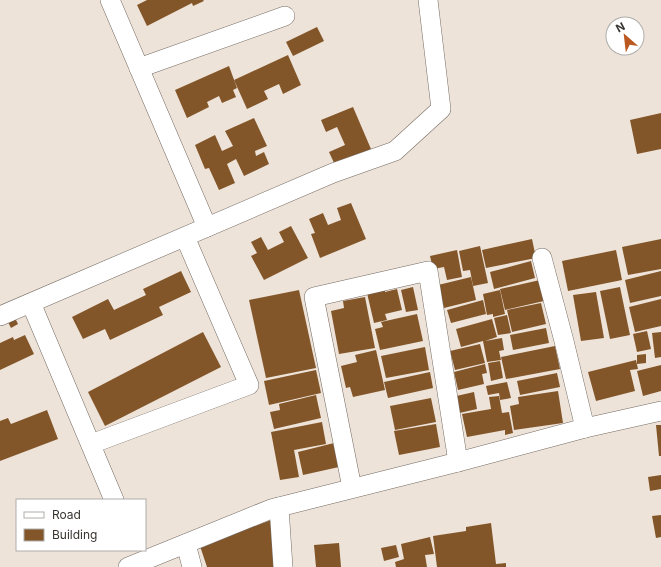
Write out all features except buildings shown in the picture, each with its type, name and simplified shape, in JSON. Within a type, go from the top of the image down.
[{"type":"street","points":[[110,0],[207,227]]},
{"type":"street","points":[[0,316],[333,173],[395,151],[440,109],[428,0]]},
{"type":"street","points":[[139,68],[285,16]]},
{"type":"street","points":[[90,444],[249,385],[185,237]]},
{"type":"street","points":[[542,258],[585,428]]},
{"type":"street","points":[[352,488],[314,297],[428,271],[458,462]]},
{"type":"street","points":[[31,303],[114,499]]},
{"type":"street","points":[[135,560],[186,544],[271,508],[458,462],[585,428],[661,411]]},
{"type":"street","points":[[279,507],[283,567]]},
{"type":"street","points":[[186,544],[192,567]]}]
